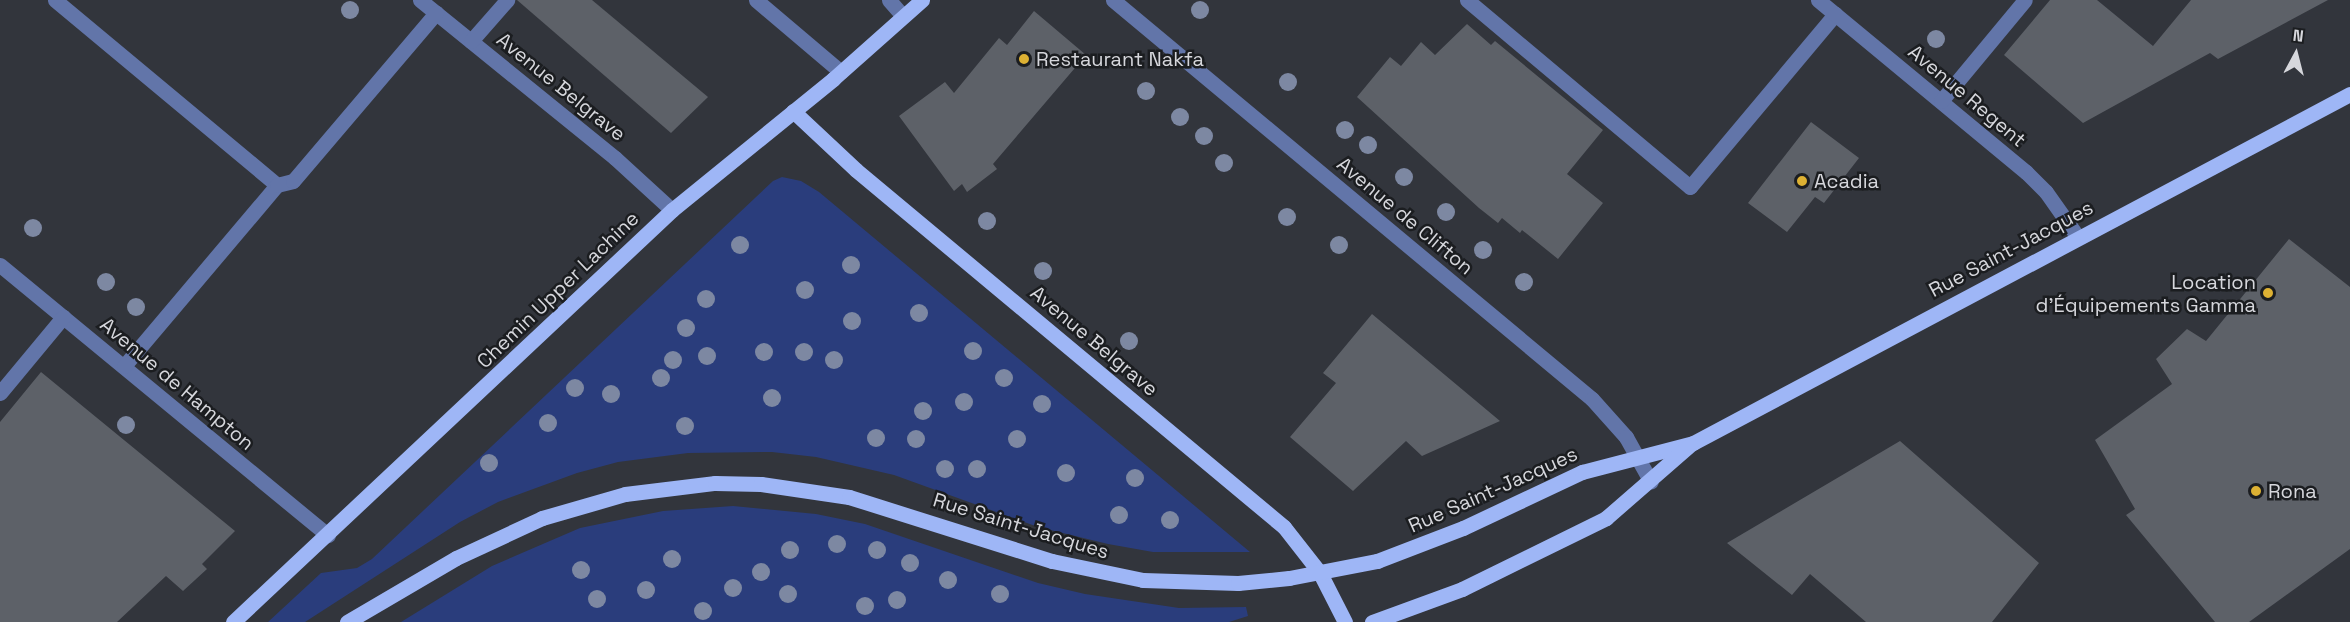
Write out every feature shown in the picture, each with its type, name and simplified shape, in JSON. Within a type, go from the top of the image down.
[{"type":"main road","name":"Chemin Upper Lachine","points":[[233,622],[672,210],[841,72],[922,0]]},
{"type":"main road","name":"Rue Saint-Jacques","points":[[347,622],[456,558],[542,518],[625,494],[715,483],[761,484],[849,497],[1052,561],[1143,580],[1238,582],[1320,573],[1387,558],[1463,528],[1581,472],[1693,443],[2078,236],[2350,94]]},
{"type":"main road","name":"Avenue Belgrave","points":[[793,111],[856,170],[1284,527],[1320,573],[1345,622]]},
{"type":"main road","name":"Rue Saint-Jacques","points":[[1372,622],[1462,589],[1606,519],[1693,443]]},
{"type":"street","points":[[54,0],[277,184]]},
{"type":"street","name":"Avenue Belgrave","points":[[420,0],[622,164],[672,210]]},
{"type":"street","points":[[471,41],[507,0]]},
{"type":"street","points":[[756,0],[841,72]]},
{"type":"street","points":[[889,0],[903,16]]},
{"type":"street","name":"Avenue de Clifton","points":[[1113,0],[1592,399],[1626,437],[1651,482]]},
{"type":"street","points":[[1467,0],[1690,187],[1835,14]]},
{"type":"street","name":"Avenue Regent","points":[[1818,0],[2046,192],[2078,236]]},
{"type":"street","points":[[1941,102],[2025,0]]},
{"type":"street","points":[[124,366],[277,184],[293,181],[436,13]]},
{"type":"street","name":"Avenue de Hampton","points":[[0,265],[328,535]]},
{"type":"street","points":[[0,393],[63,317]]},
{"type":"shaded area","points":[[782,177],[801,181],[819,192],[1250,552],[1153,552],[1108,544],[1038,527],[894,475],[816,457],[772,452],[688,453],[618,462],[577,473],[498,502],[460,522],[305,622],[268,622],[321,573],[357,568],[372,559],[773,181]]},
{"type":"shaded area","points":[[733,506],[816,514],[865,524],[1038,583],[1085,594],[1179,608],[1246,607],[1248,616],[1229,622],[401,622],[492,566],[580,528],[663,511]]},
{"type":"building","points":[[517,0],[592,0],[708,97],[671,133]]},
{"type":"building","points":[[2050,0],[2097,0],[2153,46],[2191,0],[2328,0],[2218,59],[2210,53],[2083,123],[2004,55]]},
{"type":"building","points":[[1034,11],[1086,55],[993,164],[997,169],[967,192],[962,184],[954,191],[899,116],[945,82],[954,93],[999,38],[1007,45]]},
{"type":"building","points":[[1467,24],[1491,45],[1495,41],[1603,130],[1567,174],[1603,203],[1558,259],[1522,230],[1520,233],[1502,218],[1498,223],[1479,208],[1357,97],[1390,57],[1401,66],[1421,42],[1435,55]]},
{"type":"building","name":"Acadia","points":[[1811,122],[1859,158],[1824,203],[1815,197],[1787,232],[1748,203]]},
{"type":"building","name":"Rona","points":[[2289,239],[2350,287],[2350,549],[2249,622],[2215,622],[2126,515],[2135,509],[2095,440],[2172,384],[2156,359],[2187,329],[2206,341]]},
{"type":"building","points":[[1372,314],[1500,421],[1422,456],[1406,441],[1353,491],[1290,437],[1336,383],[1323,373]]},
{"type":"building","points":[[41,372],[235,531],[202,564],[207,569],[183,591],[166,576],[117,622],[0,622],[0,422]]},
{"type":"building","points":[[1900,441],[2039,563],[1992,622],[1866,622],[1810,574],[1792,595],[1727,543]]},
{"type":"place","name":"Restaurant Nakfa","points":[[1024,59]]},
{"type":"place","name":"Acadia","points":[[1802,181]]},
{"type":"place","name":"Location d'Équipements Gamma","points":[[2268,293]]},
{"type":"place","name":"Rona","points":[[2256,491]]}]
